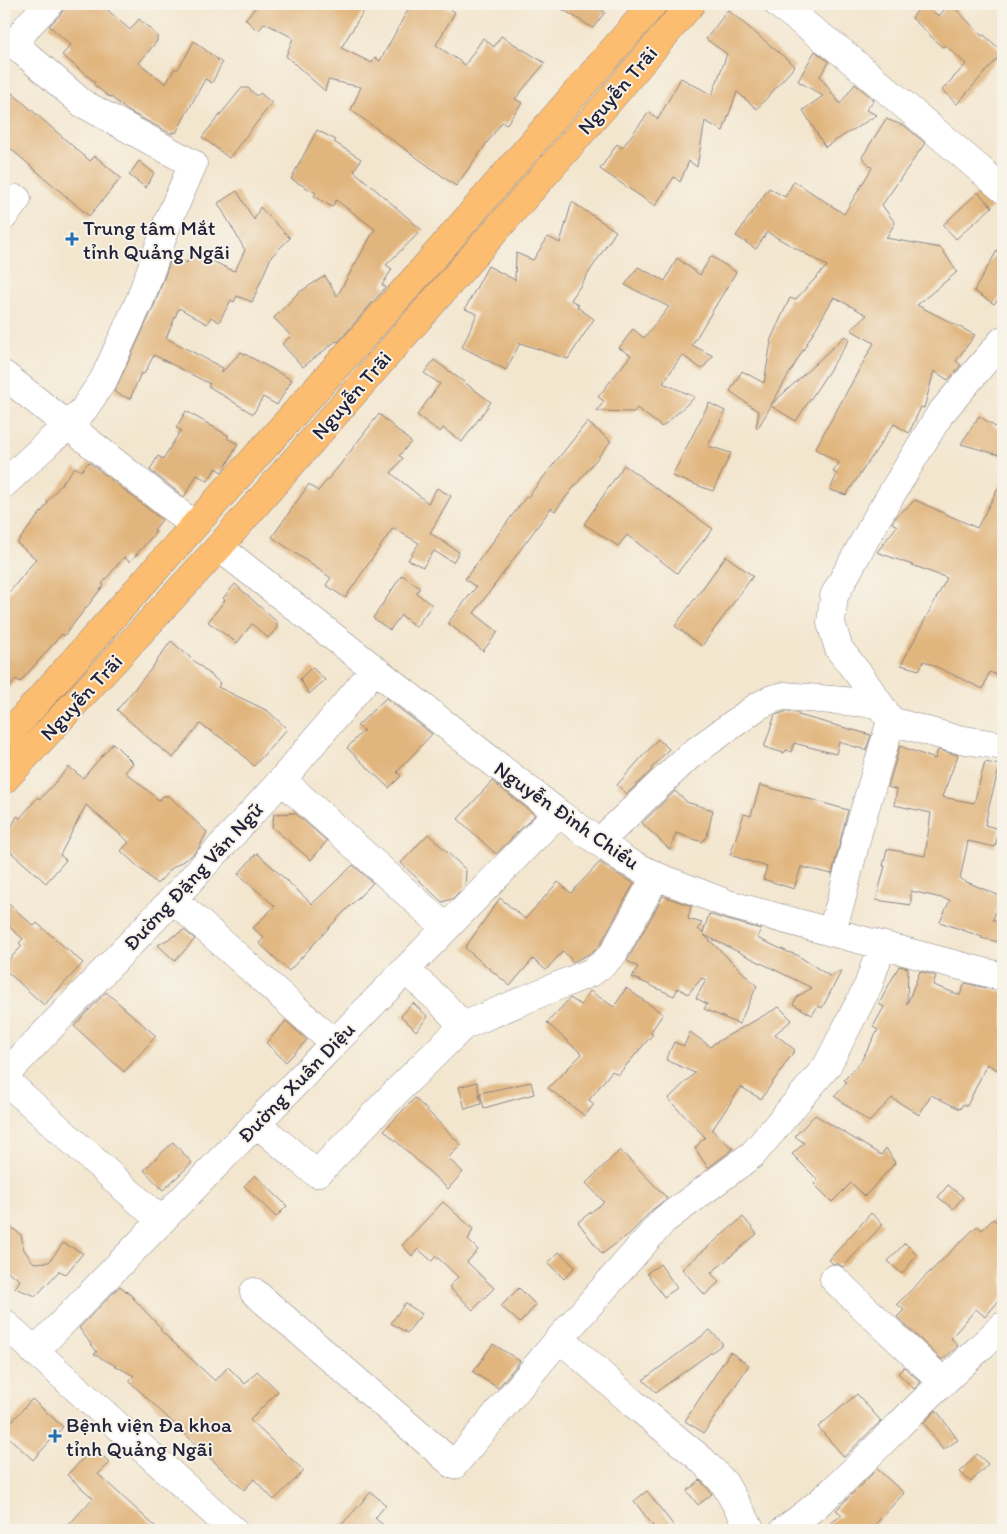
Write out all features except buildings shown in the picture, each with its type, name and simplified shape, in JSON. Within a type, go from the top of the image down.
[{"type":"main road","name":"Nguyễn Trãi","points":[[4,738],[418,274],[653,4]]},
{"type":"main road","name":"Nguyễn Trãi","points":[[4,780],[219,547],[691,4]]},
{"type":"main road","points":[[612,52],[634,70]]},
{"type":"main road","points":[[194,525],[219,547]]},
{"type":"street","points":[[4,484],[51,440],[68,427],[84,409],[104,379],[140,300],[169,219],[193,164],[82,103],[21,50],[17,45],[24,30],[49,4]]},
{"type":"street","points":[[778,4],[843,53],[1003,189]]},
{"type":"street","points":[[831,932],[858,832],[885,713],[840,649],[830,623],[834,596],[878,516],[940,414],[1003,340]]},
{"type":"street","points":[[4,375],[194,525]]},
{"type":"street","name":"Nguyễn Đình Chiểu","points":[[219,547],[558,813],[626,860],[656,876],[728,904],[1003,976]]},
{"type":"street","name":"Đường Đặng Văn Ngữ","points":[[4,1078],[282,780],[374,670]]},
{"type":"street","points":[[599,842],[689,756],[758,706],[772,699],[784,696],[885,713],[952,738],[1003,746]]},
{"type":"street","points":[[282,780],[446,928]]},
{"type":"street","name":"Đường Xuân Diệu","points":[[34,1352],[558,813]]},
{"type":"street","points":[[256,1123],[316,1173],[320,1171],[463,1026],[592,972],[604,963],[613,954],[656,876]]},
{"type":"street","points":[[173,898],[334,1043]]},
{"type":"street","points":[[254,1292],[454,1465],[560,1338],[664,1220],[753,1154],[828,1066],[868,986],[882,945]]},
{"type":"street","points":[[405,970],[439,1000],[463,1026]]},
{"type":"street","points":[[4,1078],[161,1222]]},
{"type":"street","points":[[834,1279],[943,1382]]},
{"type":"street","points":[[4,1323],[233,1530]]},
{"type":"street","points":[[784,1530],[798,1521],[848,1475],[1003,1326]]},
{"type":"street","points":[[560,1338],[634,1404],[702,1460],[724,1483],[751,1530]]},
{"type":"place","name":"Trung tâm Mắt tỉnh Quảng Ngãi","points":[[72,239]]},
{"type":"place","name":"Bệnh viện Đa khoa tỉnh Quảng Ngãi","points":[[55,1436]]}]
